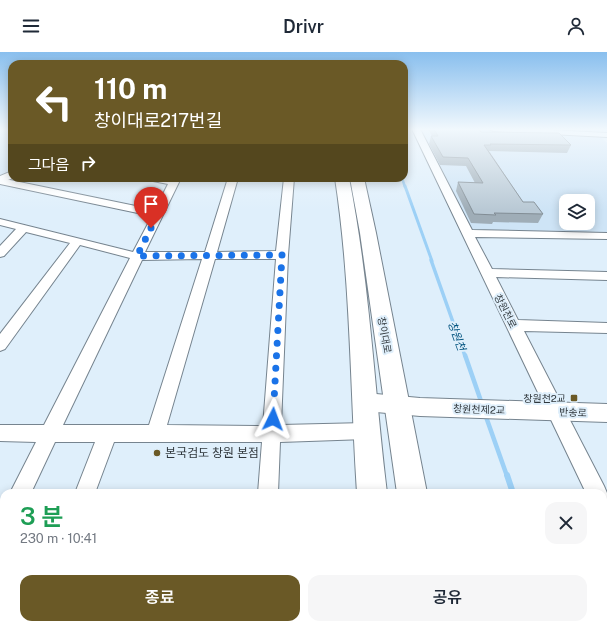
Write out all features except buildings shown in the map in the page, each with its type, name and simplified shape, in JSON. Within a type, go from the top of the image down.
[{"type":"main road","points":[[343,182],[352,244],[372,489]]},
{"type":"main road","name":"창이대로","points":[[357,182],[398,405],[411,489]]},
{"type":"street","name":"창원천로","points":[[429,156],[513,325],[547,411],[595,489]]},
{"type":"street","points":[[0,181],[158,214]]},
{"type":"street","points":[[22,489],[174,182]]},
{"type":"street","points":[[156,433],[233,182]]},
{"type":"street","points":[[268,489],[282,255],[289,182]]},
{"type":"street","points":[[0,222],[137,256],[210,254],[282,255]]},
{"type":"street","points":[[0,253],[24,228]]},
{"type":"street","points":[[468,233],[607,236]]},
{"type":"street","points":[[0,345],[77,241]]},
{"type":"street","points":[[488,273],[607,276]]},
{"type":"street","points":[[513,325],[607,328]]},
{"type":"street","points":[[365,402],[398,405]]},
{"type":"street","name":"창원천제2교","points":[[398,405],[547,411]]},
{"type":"street","name":"반송로","points":[[547,411],[607,413]]},
{"type":"street","points":[[0,433],[272,434],[366,431]]},
{"type":"street","points":[[87,489],[108,433]]},
{"type":"shaded area","points":[[0,156],[8,156],[8,171],[0,175]]},
{"type":"shaded area","points":[[432,156],[607,156],[607,232],[469,230]]},
{"type":"waterway","name":"창원천","points":[[403,182],[405,187]]},
{"type":"waterway","name":"창원천","points":[[405,186],[432,261]]},
{"type":"waterway","name":"창원천","points":[[431,260],[465,356]]},
{"type":"waterway","name":"창원천","points":[[465,355],[482,404]]},
{"type":"waterway","name":"창원천","points":[[485,414],[507,476]]},
{"type":"waterway","name":"창원천","points":[[507,475],[512,489]]},
{"type":"place","name":"창원천2교","points":[[574,398]]},
{"type":"place","name":"본국검도 창원 본점","points":[[157,453]]},
{"type":"route","points":[[151,228],[137,256],[210,254],[282,255],[273,419]]}]
